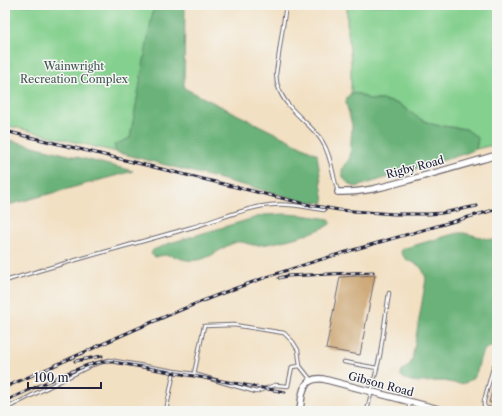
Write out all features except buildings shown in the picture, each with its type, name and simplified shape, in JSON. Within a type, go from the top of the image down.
[{"type":"street","name":"Rigby Road","points":[[338,192],[378,188],[497,155]]},
{"type":"street","name":"Gibson Road","points":[[312,380],[317,378],[323,379],[446,411]]},
{"type":"street","points":[[300,411],[304,388],[312,380]]},
{"type":"lane","points":[[286,5],[276,74],[277,84],[288,103],[318,134],[325,146],[330,159],[338,192]]},
{"type":"lane","points":[[5,281],[42,269],[190,228],[251,208],[282,204],[298,205],[324,210]]},
{"type":"lane","points":[[367,411],[380,355],[389,293]]},
{"type":"lane","points":[[194,374],[204,326],[234,325],[284,333],[293,342],[298,350],[300,366],[312,380]]},
{"type":"lane","points":[[5,410],[92,365],[109,360],[194,374],[256,392],[275,385],[288,386],[292,367],[300,366]]},
{"type":"lane","points":[[344,362],[377,368]]},
{"type":"lane","points":[[497,363],[493,368],[484,401],[484,406],[486,408],[497,410]]},
{"type":"lane","points":[[166,411],[174,371]]},
{"type":"lane","points":[[408,411],[410,402]]},
{"type":"green space","name":"Wainwright Recreation Complex","points":[[5,5],[157,5],[129,155],[5,125]]},
{"type":"green space","points":[[154,5],[185,5],[184,88],[317,154],[324,203],[304,201],[116,152],[114,145],[130,138]]},
{"type":"green space","points":[[347,5],[497,5],[497,144],[476,149],[478,138],[466,129],[435,125],[419,119],[399,104],[384,100],[371,100],[359,94],[351,93],[351,61],[347,22]]},
{"type":"green space","points":[[351,93],[359,94],[371,100],[384,100],[399,104],[420,119],[435,125],[466,129],[478,138],[476,149],[356,187],[353,186],[345,180],[342,174],[343,167],[350,157],[352,125],[346,103],[347,97]]},
{"type":"green space","points":[[5,139],[133,171],[5,206]]},
{"type":"green space","points":[[285,214],[329,219],[331,223],[326,227],[308,234],[273,243],[255,245],[237,242],[207,257],[197,260],[186,260],[168,255],[155,257],[151,254],[153,250],[170,243],[264,215]]},
{"type":"green space","points":[[458,233],[464,233],[497,241],[497,347],[490,347],[486,349],[480,358],[476,374],[473,378],[463,384],[443,381],[409,381],[401,376],[401,372],[410,364],[412,360],[426,279],[424,272],[418,265],[404,257],[401,253],[402,249]]},
{"type":"railway","points":[[5,131],[310,205],[339,210],[394,214],[429,214],[477,206]]},
{"type":"railway","points":[[5,387],[150,323],[239,287],[335,255],[497,209]]},
{"type":"railway","points":[[279,278],[287,276],[373,272]]},
{"type":"railway","points":[[75,361],[102,356]]},
{"type":"railway","points":[[5,401],[60,376],[100,362],[113,362],[285,392]]}]
